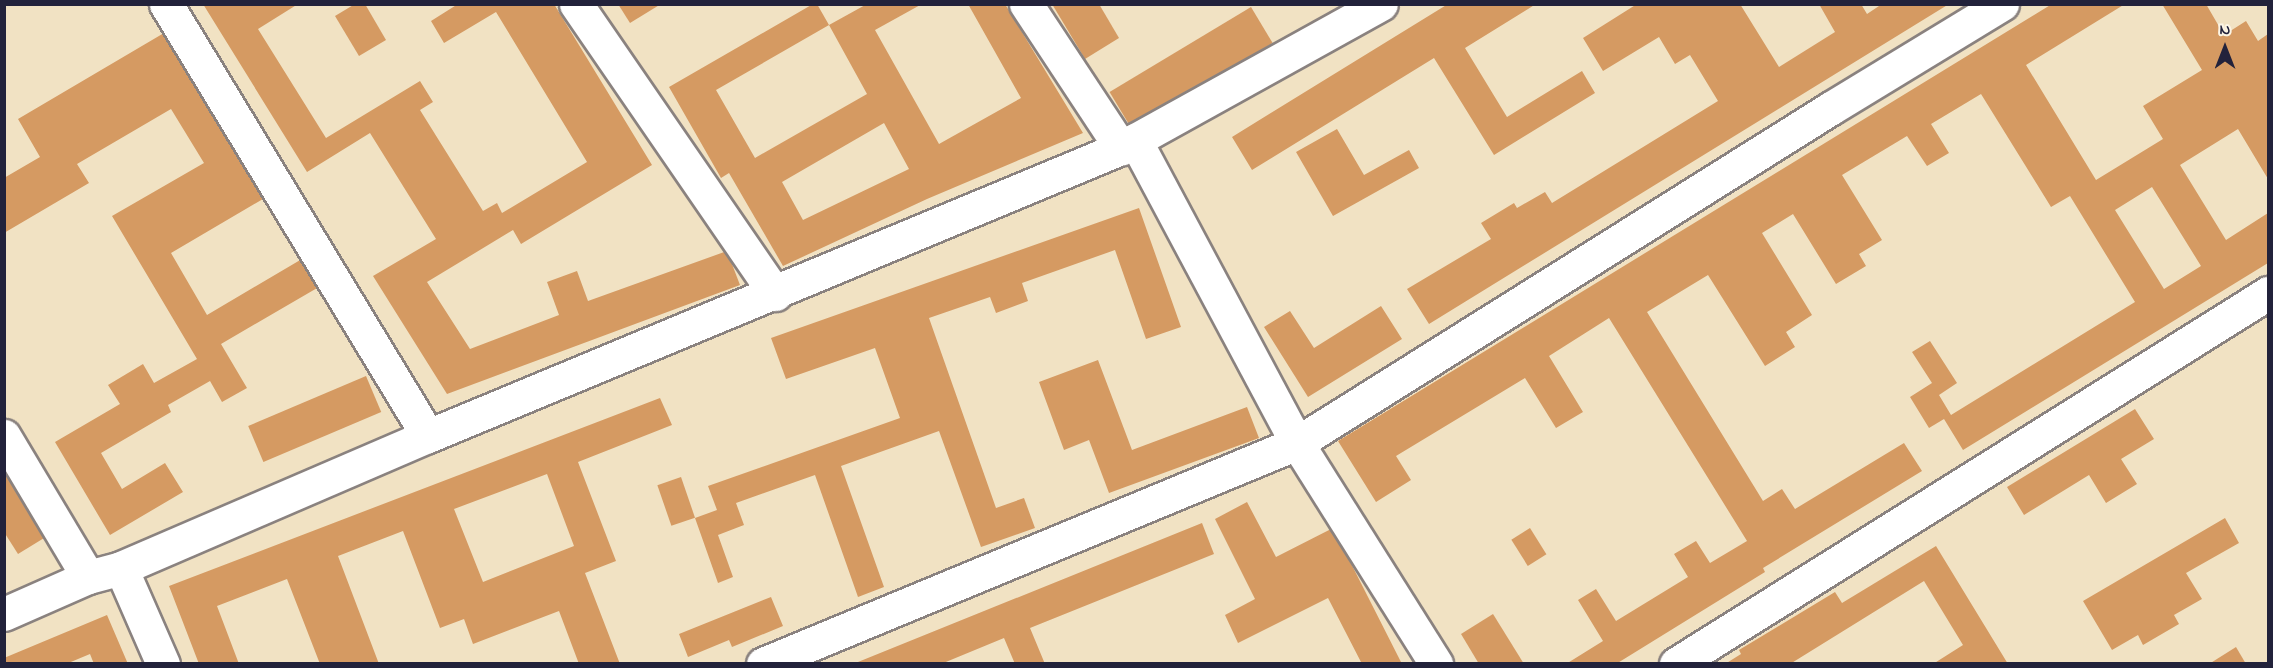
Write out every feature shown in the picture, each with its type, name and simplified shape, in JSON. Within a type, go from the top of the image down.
[{"type":"street","points":[[166,4],[428,436]]},
{"type":"street","points":[[576,4],[775,294]]},
{"type":"street","points":[[1026,4],[1128,144],[1297,443],[1437,663]]},
{"type":"street","points":[[4,614],[88,578],[121,568],[428,436],[775,294],[1128,144],[1381,4]]},
{"type":"street","points":[[763,663],[1297,443],[1831,108],[2002,4]]},
{"type":"street","points":[[1676,663],[2268,293]]},
{"type":"street","points":[[4,436],[88,578]]},
{"type":"street","points":[[121,568],[163,663]]},
{"type":"building","points":[[203,4],[298,4],[258,29],[326,138],[420,81],[433,102],[420,110],[483,211],[497,203],[502,213],[587,162],[496,12],[444,43],[431,21],[458,4],[554,4],[652,165],[521,244],[513,230],[427,282],[470,349],[559,315],[547,282],[577,271],[588,301],[727,251],[740,285],[447,394],[373,276],[436,239],[370,133],[307,172]]},
{"type":"building","points":[[355,4],[365,4],[386,40],[359,56],[335,16]]},
{"type":"building","points":[[618,4],[661,4],[630,23]]},
{"type":"building","points":[[813,4],[817,4],[829,25],[867,4],[922,4],[875,30],[939,144],[1021,98],[968,4],[1005,4],[1083,133],[927,199],[783,266],[729,173],[721,178],[669,87]],"holes":[[[829,25],[867,94],[755,158],[716,90]],[[884,123],[909,169],[803,220],[782,182]]]},
{"type":"building","points":[[1052,4],[1099,4],[1119,38],[1085,59]]},
{"type":"building","points":[[1448,4],[1536,4],[1465,48],[1507,117],[1582,71],[1595,93],[1494,155],[1434,58],[1252,170],[1232,137]]},
{"type":"building","points":[[1637,4],[1740,4],[1779,67],[1835,32],[1819,4],[1861,4],[1867,14],[1882,4],[1949,4],[1429,324],[1407,289],[1491,239],[1481,223],[1514,203],[1517,208],[1545,192],[1552,203],[1718,101],[1690,55],[1675,64],[1659,37],[1603,71],[1583,38]]},
{"type":"building","points":[[2052,4],[2125,4],[2026,65],[2096,180],[2163,139],[2143,106],[2202,70],[2162,4],[2206,4],[2224,35],[2246,21],[2258,41],[2268,34],[2268,179],[2238,129],[2180,165],[2226,240],[2268,213],[2268,263],[1963,450],[1944,419],[1929,428],[1910,397],[1932,383],[1912,352],[1930,341],[1957,383],[1939,395],[1951,415],[2135,302],[2070,196],[2051,207],[1981,94],[1931,124],[1949,153],[1927,166],[1907,136],[1842,175],[1882,240],[1859,254],[1866,266],[1836,284],[1793,214],[1762,233],[1812,315],[1786,332],[1795,347],[1765,366],[1708,275],[1647,312],[1763,501],[1782,489],[1795,509],[1904,443],[1922,471],[1763,568],[1765,572],[1616,664],[1566,664],[1603,641],[1578,600],[1596,589],[1616,621],[1688,577],[1674,554],[1696,541],[1710,563],[1747,541],[1609,318],[1549,356],[1583,412],[1556,428],[1525,378],[1396,456],[1411,480],[1376,502],[1338,441]],"holes":[[[2152,187],[2201,266],[2164,289],[2115,210]]]},
{"type":"building","points":[[1251,7],[1273,43],[1131,128],[1110,92]]},
{"type":"building","points":[[164,33],[263,199],[171,253],[207,315],[307,256],[324,284],[221,344],[247,388],[222,402],[210,381],[168,405],[171,412],[101,453],[122,489],[165,463],[183,492],[110,535],[55,442],[120,404],[108,385],[143,364],[154,383],[197,359],[112,216],[204,163],[171,109],[77,164],[89,183],[4,233],[4,178],[40,157],[18,119]]},
{"type":"building","points":[[1337,129],[1364,175],[1409,150],[1419,168],[1333,216],[1296,152]]},
{"type":"building","points":[[1139,208],[1181,327],[1146,339],[1115,250],[1022,283],[1028,301],[996,313],[990,297],[929,318],[996,508],[1024,498],[1035,528],[981,547],[939,431],[841,466],[884,587],[858,597],[815,475],[736,503],[744,525],[718,535],[733,577],[718,583],[695,518],[717,510],[708,486],[900,418],[875,348],[786,379],[771,338]]},
{"type":"building","points":[[1381,306],[1402,339],[1308,397],[1264,327],[1290,311],[1314,348]]},
{"type":"building","points":[[1098,360],[1132,450],[1247,407],[1259,438],[1109,493],[1089,440],[1064,450],[1039,382]]},
{"type":"building","points":[[366,376],[381,412],[263,462],[248,426]]},
{"type":"building","points":[[660,398],[672,425],[578,462],[616,561],[585,573],[620,664],[579,664],[559,611],[473,644],[464,619],[440,628],[403,531],[338,556],[379,664],[320,664],[287,579],[217,606],[239,664],[199,664],[169,586]],"holes":[[[547,474],[574,546],[483,582],[454,509]]]},
{"type":"building","points":[[2135,409],[2154,439],[2121,459],[2137,484],[2106,503],[2089,475],[2024,515],[2007,487]]},
{"type":"building","points":[[4,463],[49,535],[18,554],[4,532]]},
{"type":"building","points":[[681,477],[695,518],[671,526],[657,485]]},
{"type":"building","points":[[1247,502],[1276,557],[1333,528],[1402,664],[1362,664],[1328,598],[1238,643],[1225,615],[1255,599],[1215,519]]},
{"type":"building","points":[[2225,518],[2239,543],[2186,573],[2202,599],[2174,615],[2179,624],[2143,645],[2138,635],[2112,650],[2083,601]]},
{"type":"building","points":[[1202,523],[1214,554],[1030,628],[1045,664],[1015,664],[1004,638],[941,664],[853,664]]},
{"type":"building","points":[[1530,528],[1546,554],[1528,566],[1511,540]]},
{"type":"building","points":[[1936,546],[2008,664],[1933,664],[1963,645],[1924,581],[1790,664],[1725,664],[1741,654],[1739,650],[1835,592],[1842,603]]},
{"type":"building","points":[[771,597],[783,626],[732,647],[729,640],[688,657],[679,634]]},
{"type":"building","points":[[1493,614],[1524,664],[1479,664],[1461,634]]},
{"type":"building","points":[[107,615],[128,664],[94,664],[90,654],[66,664],[4,664],[4,658]]},
{"type":"building","points":[[2236,647],[2246,664],[2209,664]]}]
